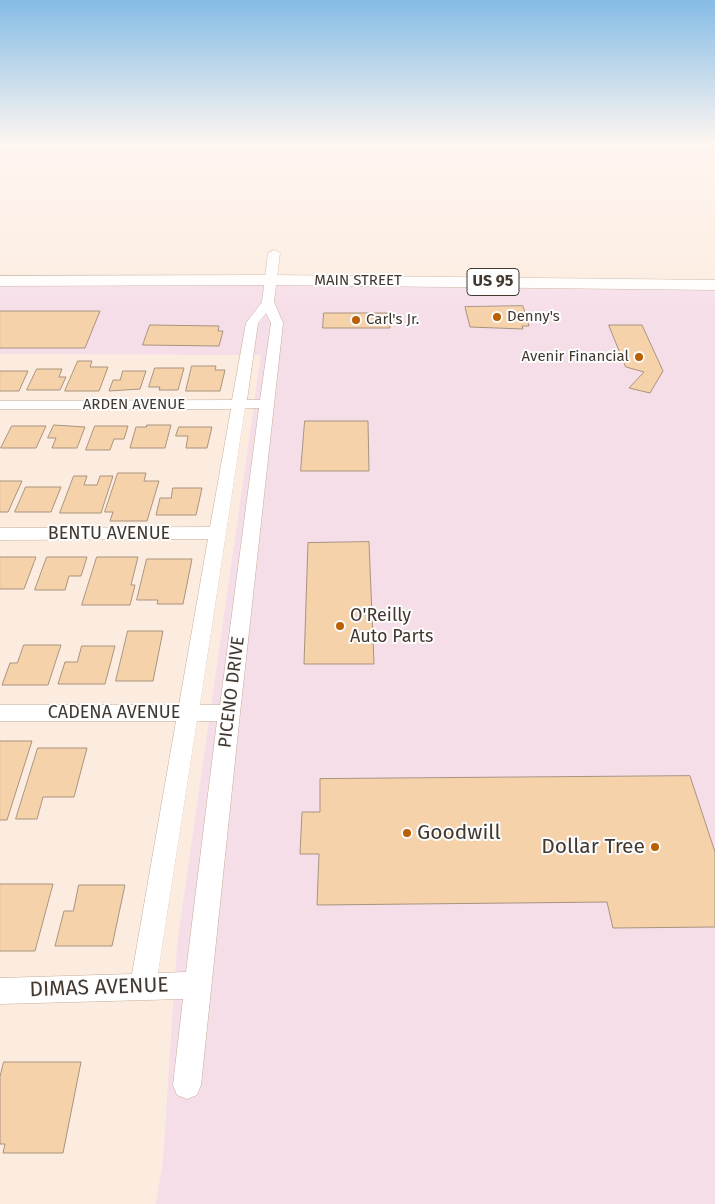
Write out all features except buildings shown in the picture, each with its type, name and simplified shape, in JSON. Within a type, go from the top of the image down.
[{"type":"highway","name":"MAIN STREET","points":[[0,281],[271,280],[715,285]]},
{"type":"street","name":"PICENO DRIVE","points":[[143,986],[186,713],[218,534],[252,324],[268,302],[274,253]]},
{"type":"street","name":"PICENO DRIVE","points":[[187,1085],[229,713],[277,324],[268,302]]},
{"type":"street","name":"ARDEN AVENUE","points":[[0,405],[267,404]]},
{"type":"street","name":"BENTU AVENUE","points":[[0,534],[218,534]]},
{"type":"street","name":"CADENA AVENUE","points":[[0,713],[229,713]]},
{"type":"street","name":"DIMAS AVENUE","points":[[0,991],[197,984]]},
{"type":"shaded area","points":[[0,281],[715,285],[715,1204],[156,1204],[163,1159],[177,945],[261,355],[0,354]]},
{"type":"place","name":"Denny's","points":[[497,317]]},
{"type":"place","name":"Carl's Jr.","points":[[356,320]]},
{"type":"place","name":"Avenir Financial","points":[[639,357]]},
{"type":"place","name":"O'Reilly Auto Parts","points":[[340,626]]},
{"type":"place","name":"Goodwill","points":[[407,833]]},
{"type":"place","name":"Dollar Tree","points":[[655,847]]}]
